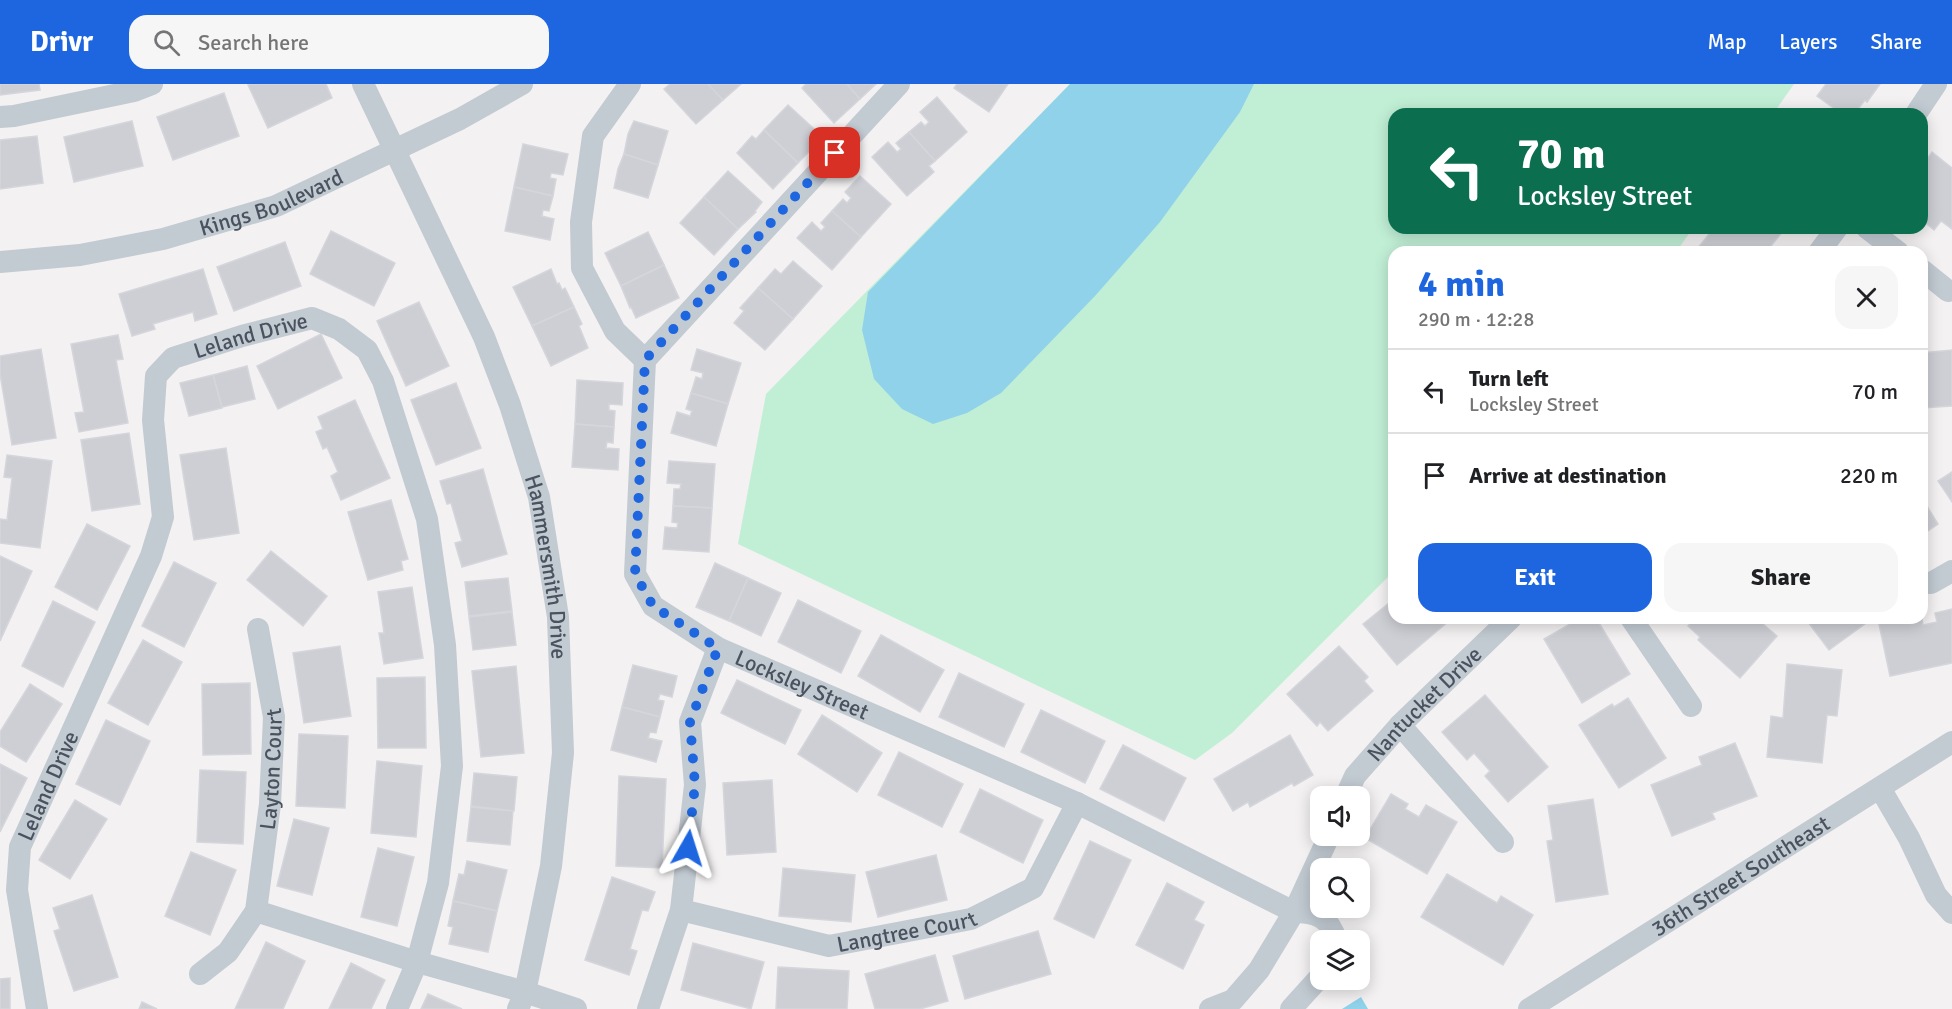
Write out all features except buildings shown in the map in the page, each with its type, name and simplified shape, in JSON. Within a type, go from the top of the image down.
[{"type":"street","points":[[0,117],[112,96],[152,84]]},
{"type":"street","name":"Hammersmith Drive","points":[[363,84],[484,337],[510,405],[539,497],[556,606],[563,753],[551,866],[521,1001]]},
{"type":"street","name":"Kings Boulevard","points":[[0,262],[80,255],[163,239],[276,206],[460,119],[522,84]]},
{"type":"street","points":[[630,84],[593,136],[581,222],[582,268],[615,331],[645,360],[898,84]]},
{"type":"street","points":[[1920,108],[1936,84]]},
{"type":"street","points":[[1875,234],[1890,246]]},
{"type":"street","points":[[1928,275],[1948,291]]},
{"type":"street","name":"Leland Drive","points":[[37,1009],[17,890],[20,847],[151,556],[163,517],[153,420],[156,376],[173,358],[242,336],[312,318],[339,329],[367,350],[383,381],[427,519],[445,645],[452,766],[438,883],[417,962],[398,1009]]},
{"type":"street","name":"Locksley Street","points":[[645,360],[635,574],[653,606],[718,648],[1077,803],[1294,912],[1312,912],[1333,930]]},
{"type":"street","points":[[1928,583],[1952,571]]},
{"type":"street","name":"Nantucket Drive","points":[[1350,786],[1355,776],[1400,725],[1505,624]]},
{"type":"street","points":[[1635,624],[1691,706]]},
{"type":"street","name":"Layton Court","points":[[200,974],[228,952],[256,911],[270,804],[274,717],[258,629]]},
{"type":"street","points":[[648,1009],[681,910],[695,785],[690,722],[718,648]]},
{"type":"street","points":[[1400,725],[1503,842]]},
{"type":"street","name":"36th Street Southeast","points":[[1529,1009],[1952,742]]},
{"type":"street","points":[[1880,788],[1909,838],[1936,895],[1952,913]]},
{"type":"street","name":"Langtree Court","points":[[681,910],[829,946],[971,919],[1033,888],[1077,803]]},
{"type":"street","points":[[1210,1009],[1236,1004],[1294,912],[1324,846]]},
{"type":"street","points":[[256,911],[417,962],[521,1001],[576,1009]]},
{"type":"street","points":[[1291,1009],[1310,988]]},
{"type":"green space","points":[[1070,84],[1794,84],[1777,108],[1388,108],[1388,234],[1689,234],[1680,246],[1388,246],[1388,577],[1232,733],[1195,760],[738,544],[766,394]]},
{"type":"water","points":[[1070,84],[1254,84],[1240,112],[1160,222],[1095,296],[1001,393],[967,413],[933,424],[902,409],[874,379],[862,330],[868,292]]},
{"type":"water","points":[[1361,997],[1368,1009],[1342,1009]]},
{"type":"route","points":[[688,848],[695,785],[690,722],[718,648],[653,606],[635,574],[645,360],[835,153]]}]
